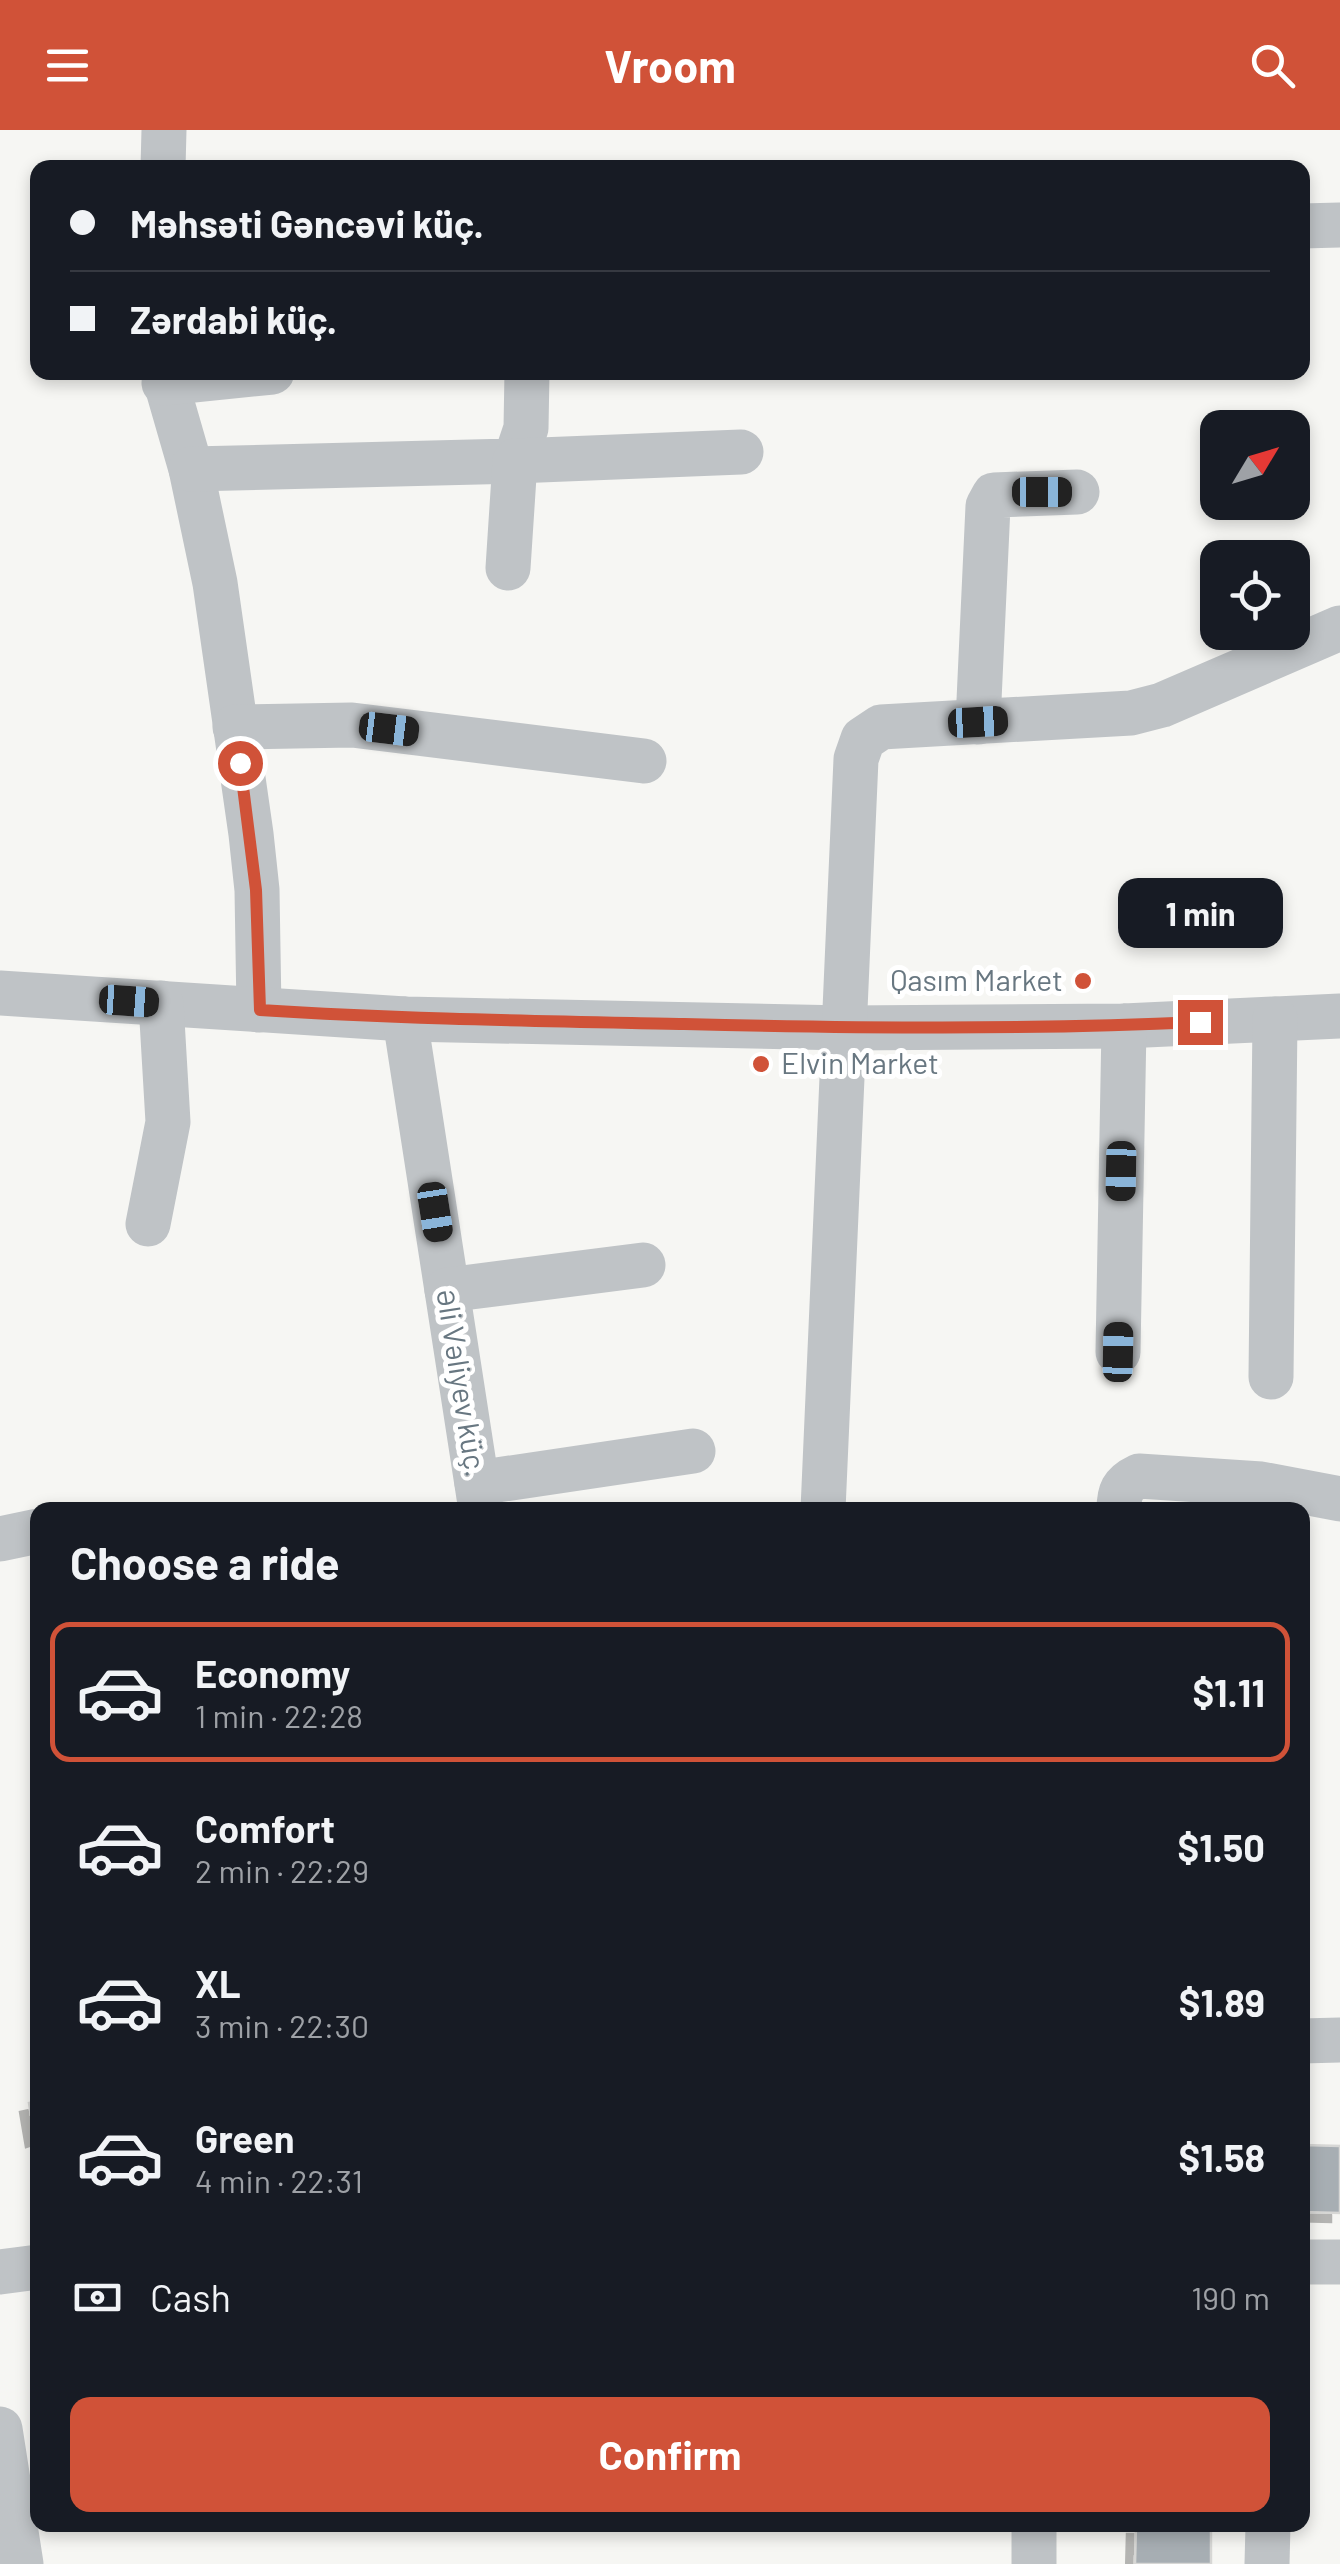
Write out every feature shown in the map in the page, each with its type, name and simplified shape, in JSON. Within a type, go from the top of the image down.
[{"type":"street","points":[[163,160],[164,130]]},
{"type":"street","points":[[1310,226],[1340,225]]},
{"type":"street","points":[[165,380],[191,469],[215,583],[256,890],[260,1010]]},
{"type":"street","points":[[508,568],[514,460],[526,428],[527,380]]},
{"type":"street","points":[[191,469],[742,452]]},
{"type":"street","points":[[978,722],[988,506],[994,495],[1006,492],[1077,492]]},
{"type":"street","points":[[823,1502],[856,759],[864,739],[882,728],[1131,713],[1340,628]]},
{"type":"street","points":[[234,727],[352,725],[644,760]]},
{"type":"street","points":[[0,993],[405,1019],[846,1028],[1124,1026],[1340,1016]]},
{"type":"street","points":[[148,1224],[168,1122],[161,1003]]},
{"type":"street","name":"Əli Vəliyev küç.","points":[[405,1019],[479,1496]]},
{"type":"street","points":[[1272,1377],[1275,1019]]},
{"type":"street","points":[[1118,1352],[1124,1026]]},
{"type":"street","points":[[447,1290],[643,1265]]},
{"type":"street","points":[[479,1496],[692,1451]]},
{"type":"street","points":[[1119,1502],[1119,1493],[1128,1481],[1139,1476],[1261,1484],[1340,1499]]},
{"type":"street","points":[[0,1540],[30,1533]]},
{"type":"street","points":[[1310,2041],[1340,2040]]},
{"type":"street","points":[[1310,2262],[1340,2262]]},
{"type":"street","points":[[0,2272],[30,2267]]},
{"type":"street","points":[[0,2428],[21,2564]]},
{"type":"street","points":[[1034,2532],[1034,2564]]},
{"type":"street","points":[[1268,2532],[1268,2564]]},
{"type":"building","points":[[1310,2145],[1340,2146],[1340,2213],[1310,2212]]},
{"type":"building","points":[[1136,2532],[1211,2532],[1211,2564],[1135,2564]]},
{"type":"place","name":"Qasım Market","points":[[1083,981]]},
{"type":"place","name":"Elvin Market","points":[[761,1064]]},
{"type":"route","points":[[240,763],[256,890],[260,1010],[405,1019],[846,1028],[1037,1028],[1200,1022]]}]
